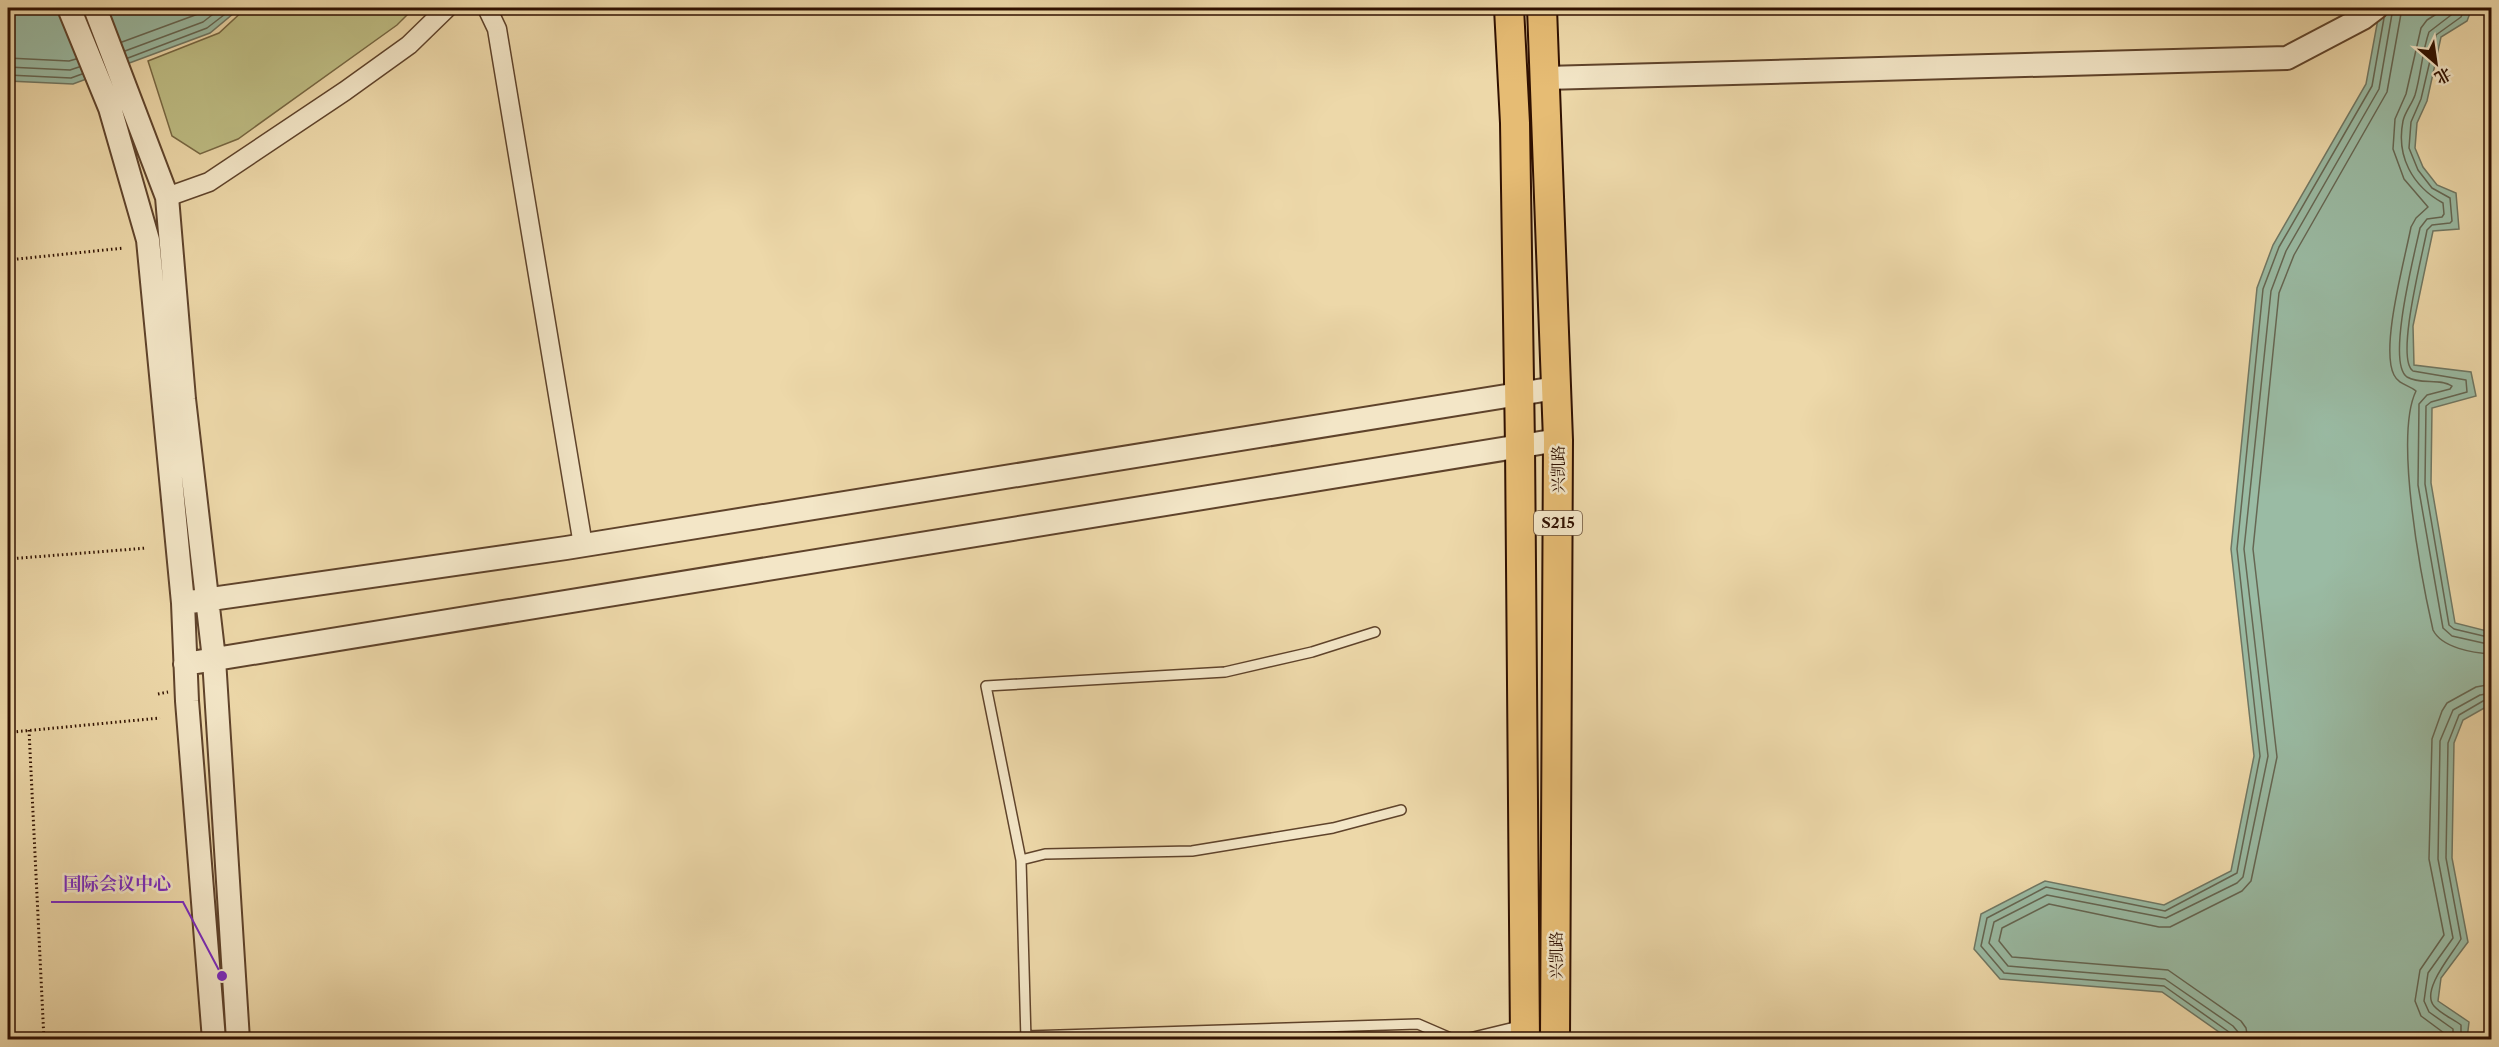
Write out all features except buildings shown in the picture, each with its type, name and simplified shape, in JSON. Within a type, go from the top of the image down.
[{"type":"main road","name":"兴凯路","points":[[1509,8],[1515,123],[1525,1032]]},
{"type":"main road","name":"兴凯路","points":[[1542,8],[1558,440],[1555,1040]]},
{"type":"street","points":[[69,8],[110,108],[148,240],[183,603],[185,663],[214,1040]]},
{"type":"street","points":[[95,8],[167,197],[184,399],[214,659],[238,1040]]},
{"type":"street","points":[[167,197],[209,182],[345,91],[409,45],[447,8]]},
{"type":"street","points":[[487,8],[497,29],[583,545]]},
{"type":"street","points":[[1545,78],[2287,58],[2363,18],[2376,8]]},
{"type":"street","points":[[183,603],[583,545],[1556,388]]},
{"type":"street","points":[[185,663],[1558,440]]},
{"type":"lane","points":[[1375,632],[1312,652],[1225,672],[986,686],[1021,860],[1026,1038],[1418,1024],[1455,1040]]},
{"type":"lane","points":[[1021,860],[1045,854],[1191,851],[1333,828],[1401,810]]},
{"type":"lane","points":[[1461,1040],[1525,1032]]},
{"type":"path","points":[[8,260],[124,248]]},
{"type":"path","points":[[8,559],[147,548]]},
{"type":"path","points":[[8,734],[160,718]]},
{"type":"path","points":[[29,730],[44,1040]]},
{"type":"shaded area","points":[[246,8],[414,8],[397,25],[238,139],[200,154],[172,136],[148,61],[219,33]]},
{"type":"water","points":[[8,8],[240,8],[210,33],[73,84],[8,81]]},
{"type":"water","points":[[2380,8],[2472,8],[2467,21],[2441,37],[2427,101],[2417,123],[2415,148],[2423,167],[2437,185],[2456,193],[2459,229],[2433,231],[2413,326],[2414,365],[2471,372],[2476,396],[2432,408],[2431,483],[2455,623],[2491,632],[2491,706],[2463,720],[2454,743],[2452,858],[2468,942],[2441,978],[2438,1001],[2469,1022],[2467,1039],[2229,1039],[2162,992],[2000,979],[1974,949],[1981,914],[2045,881],[2164,905],[2231,871],[2254,756],[2231,549],[2257,288],[2273,245],[2366,84]]},
{"type":"place","name":"国际会议中心","points":[[222,976]]}]
